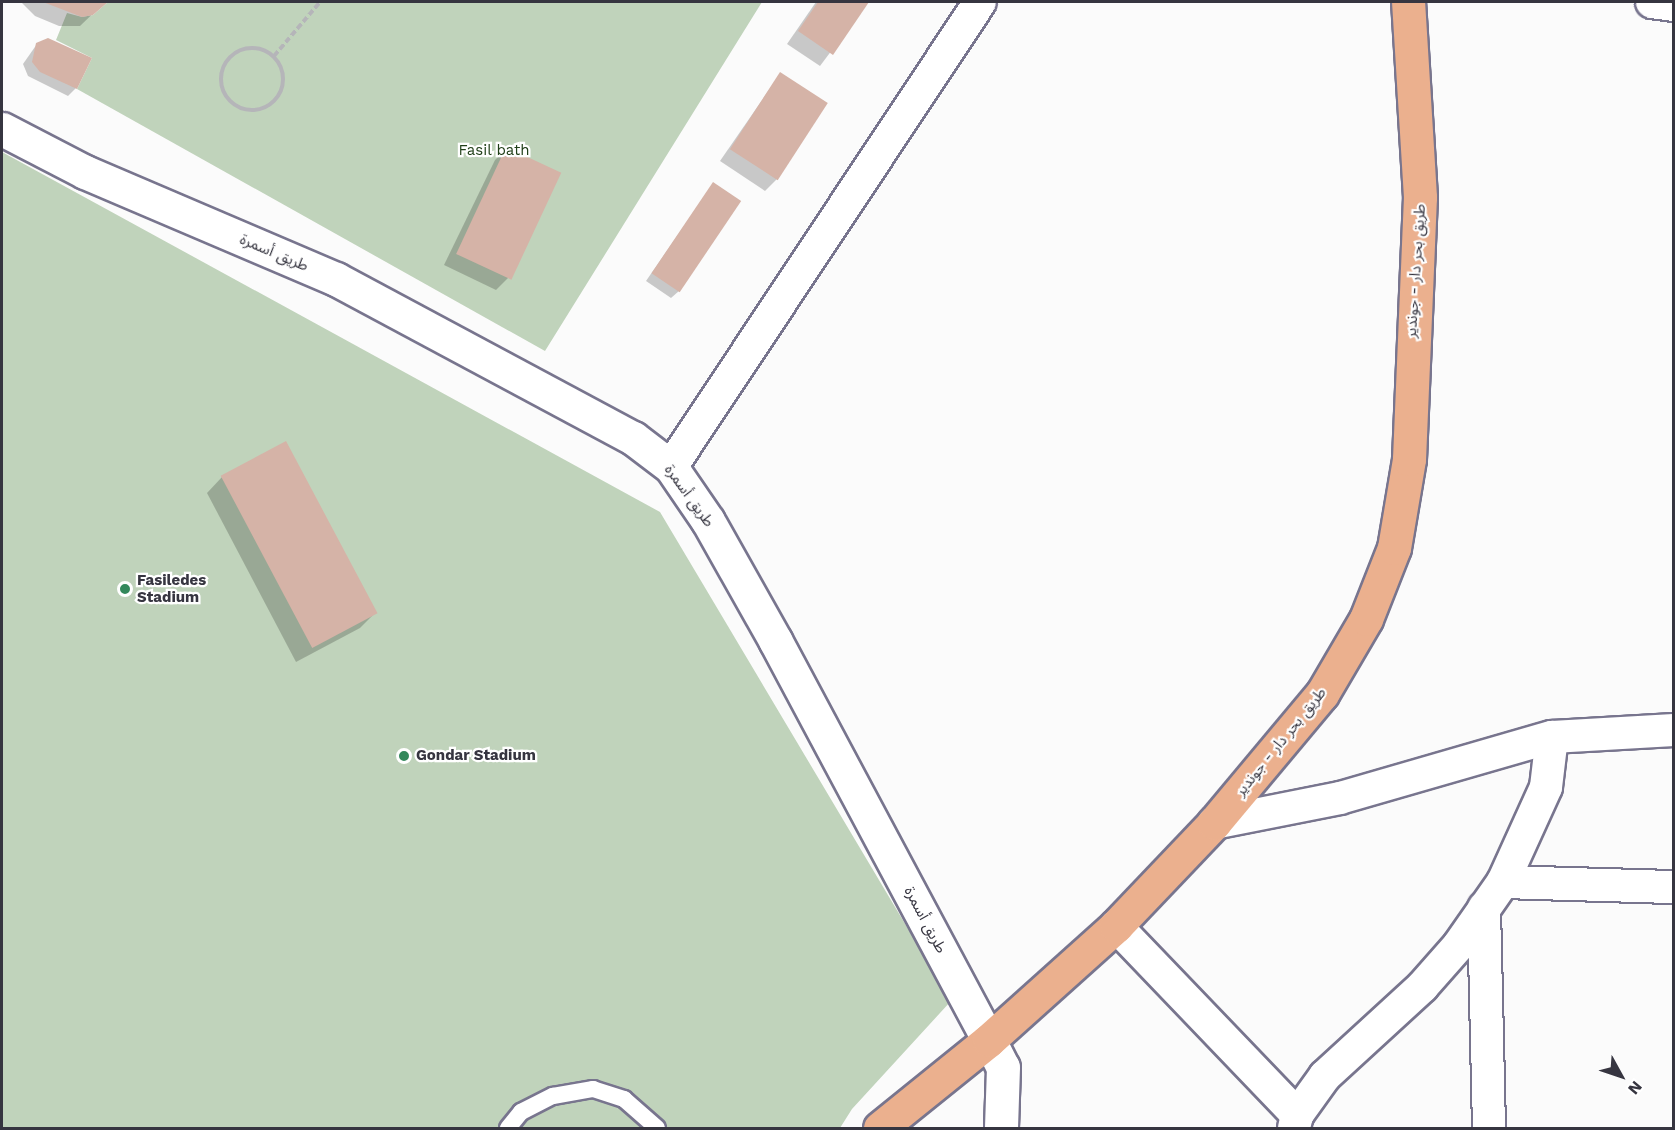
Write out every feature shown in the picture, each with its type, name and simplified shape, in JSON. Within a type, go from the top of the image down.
[{"type":"highway","name":"طريق بحر دار - جوندير","points":[[880,1128],[989,1040],[1116,926],[1214,823],[1322,694],[1366,619],[1394,548],[1409,459],[1420,197],[1408,2]]},
{"type":"street","points":[[671,467],[980,2]]},
{"type":"street","points":[[1652,2],[1674,5]]},
{"type":"street","name":"طريق أسمرة","points":[[2,129],[85,172],[336,279],[633,438],[671,467],[708,521],[775,640],[1003,1067],[1002,1128]]},
{"type":"street","points":[[1214,823],[1340,798],[1552,737],[1674,730]]},
{"type":"street","points":[[1116,926],[1295,1122],[1325,1076],[1422,987],[1503,882],[1546,788],[1552,737]]},
{"type":"street","points":[[1503,882],[1674,887]]},
{"type":"street","points":[[1484,909],[1490,1128]]},
{"type":"lane","points":[[508,1128],[521,1112],[554,1096],[593,1089],[624,1099],[657,1128]]},
{"type":"path","points":[[274,56],[320,2]]},
{"type":"path","points":[[251,48],[274,56],[284,78],[275,100],[253,110],[231,102],[221,80],[229,57],[251,48]]},
{"type":"green space","name":"Fasil bath","points":[[108,2],[762,2],[545,351],[77,89],[92,58],[56,40],[67,13],[82,17],[93,15]]},
{"type":"green space","name":"Gondar Stadium","points":[[2,152],[660,512],[951,1001],[852,1109],[840,1128],[2,1128]]},
{"type":"building","points":[[43,2],[108,2],[93,15],[82,17]]},
{"type":"building","points":[[818,2],[869,2],[833,55],[798,31]]},
{"type":"building","points":[[48,38],[92,58],[77,89],[40,72],[32,62],[36,43]]},
{"type":"building","points":[[780,72],[828,103],[778,180],[730,149]]},
{"type":"building","points":[[506,147],[561,173],[511,280],[456,254]]},
{"type":"building","points":[[713,182],[741,201],[680,292],[651,273]]},
{"type":"building","points":[[286,441],[378,613],[312,648],[221,476]]},
{"type":"place","name":"Fasiledes Stadium","points":[[125,589]]},
{"type":"place","name":"Gondar Stadium","points":[[404,756]]}]
